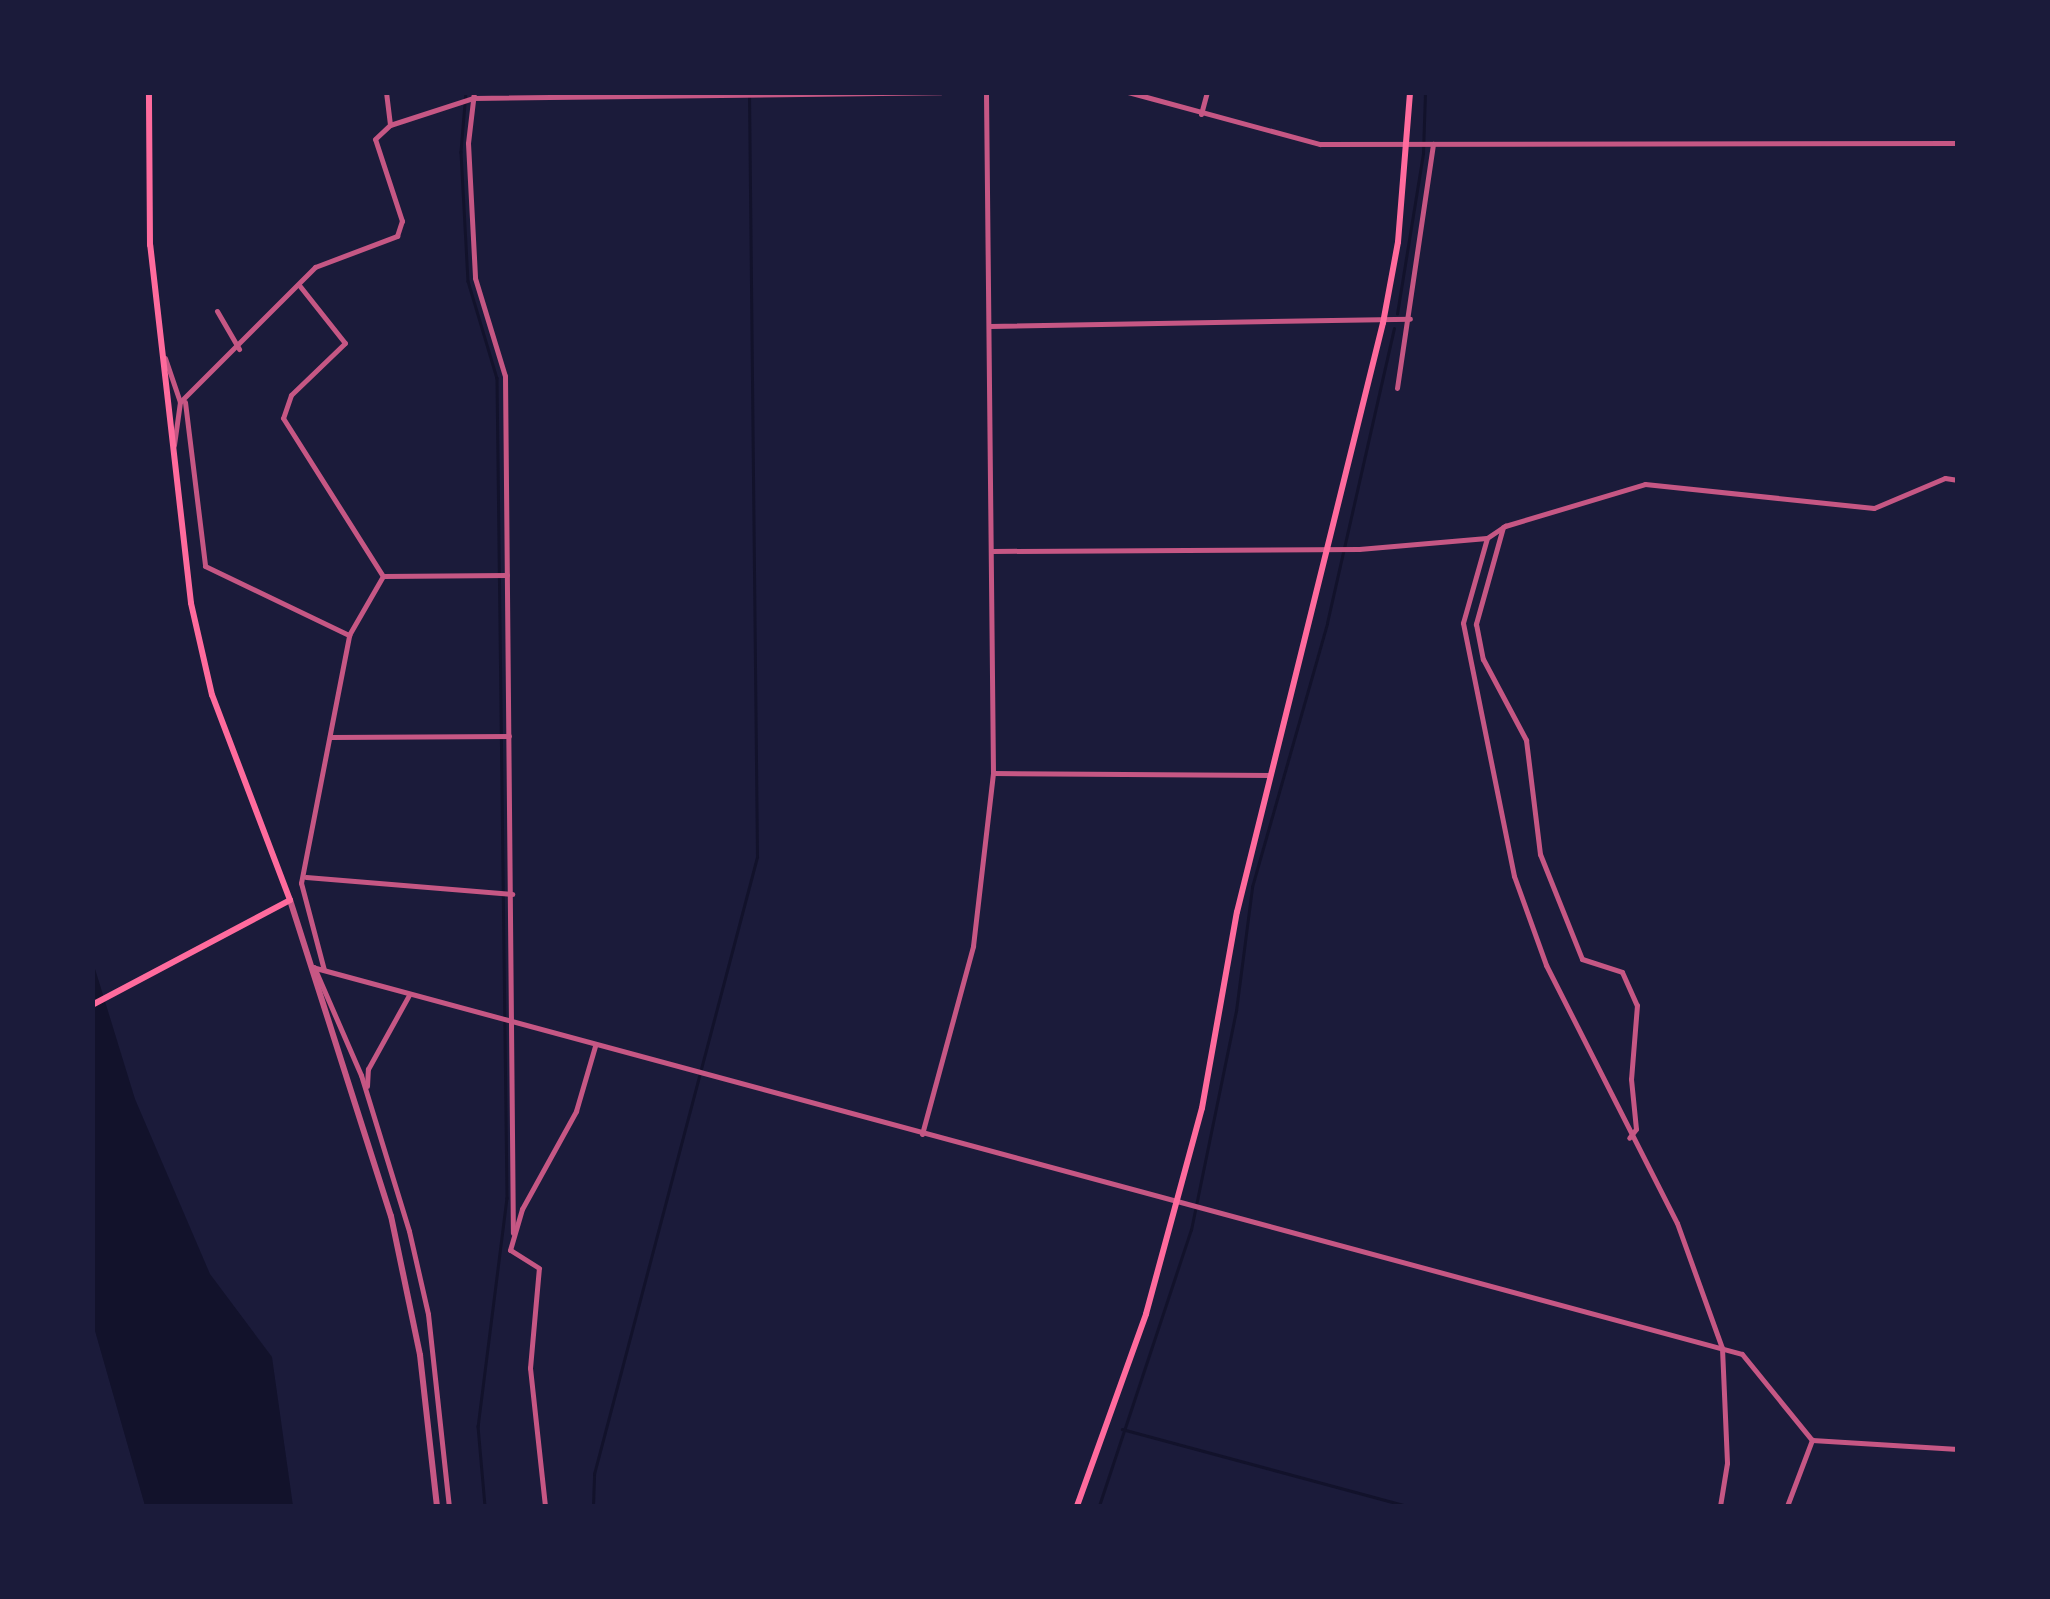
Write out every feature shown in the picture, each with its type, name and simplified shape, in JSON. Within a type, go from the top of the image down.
[{"type":"main road","points":[[92,1005],[290,900],[212,695],[191,603],[150,245],[150,92]]},
{"type":"main road","points":[[1077,1506],[1146,1314],[1176,1206],[1272,775],[1335,548],[1382,323],[1410,142],[1410,92]]},
{"type":"street","points":[[386,92],[390,125]]},
{"type":"street","points":[[172,463],[182,402],[239,349],[315,266],[397,236],[402,222],[375,139],[390,125],[474,95],[941,92]]},
{"type":"street","points":[[922,1134],[973,946],[993,773],[986,92]]},
{"type":"street","points":[[1128,92],[1320,144],[1958,143]]},
{"type":"street","points":[[1200,114],[1206,92]]},
{"type":"street","points":[[474,95],[468,142],[475,278],[505,376],[512,1023],[510,1250],[539,1268],[530,1368],[544,1506]]},
{"type":"street","points":[[1398,388],[1432,144]]},
{"type":"street","points":[[299,285],[345,343],[291,395],[283,418],[383,576]]},
{"type":"street","points":[[217,311],[239,349]]},
{"type":"street","points":[[990,326],[1410,320]]},
{"type":"street","points":[[158,337],[182,402],[206,566],[349,635]]},
{"type":"street","points":[[992,551],[1351,549],[1488,538],[1503,527],[1645,484],[1874,508],[1945,478],[1958,480]]},
{"type":"street","points":[[1503,527],[1476,624],[1479,642],[1526,740],[1540,854],[1558,904],[1582,959],[1622,972],[1636,1005],[1631,1079],[1636,1129],[1629,1138]]},
{"type":"street","points":[[1488,538],[1464,623],[1514,876],[1546,965],[1629,1138],[1677,1223],[1722,1348],[1727,1463],[1720,1506]]},
{"type":"street","points":[[383,576],[506,576]]},
{"type":"street","points":[[324,970],[301,883],[306,877],[349,635],[383,576]]},
{"type":"street","points":[[330,736],[508,736]]},
{"type":"street","points":[[993,773],[1272,775]]},
{"type":"street","points":[[306,877],[510,894]]},
{"type":"street","points":[[290,900],[391,1216],[420,1355],[437,1506]]},
{"type":"street","points":[[312,967],[1176,1206],[1722,1348],[1756,1365],[1812,1440]]},
{"type":"street","points":[[312,967],[366,1093],[428,1314],[449,1506]]},
{"type":"street","points":[[366,1093],[368,1070],[409,995]]},
{"type":"street","points":[[513,1232],[576,1111],[595,1046]]},
{"type":"street","points":[[1812,1440],[1958,1448]]},
{"type":"street","points":[[1787,1506],[1812,1440]]},
{"type":"shaded area","points":[[92,959],[135,1099],[210,1274],[272,1357],[293,1506],[145,1506],[93,1324]]},
{"type":"waterway","points":[[466,92],[461,152],[468,281],[497,378],[507,1198],[478,1426],[485,1506]]},
{"type":"waterway","points":[[1397,314],[1423,153],[1425,92]]},
{"type":"waterway","points":[[593,1506],[594,1474],[757,857],[749,94]]},
{"type":"waterway","points":[[1099,1506],[1191,1230],[1236,1011],[1252,887],[1327,623],[1394,329]]},
{"type":"waterway","points":[[1122,1429],[1407,1506]]}]
